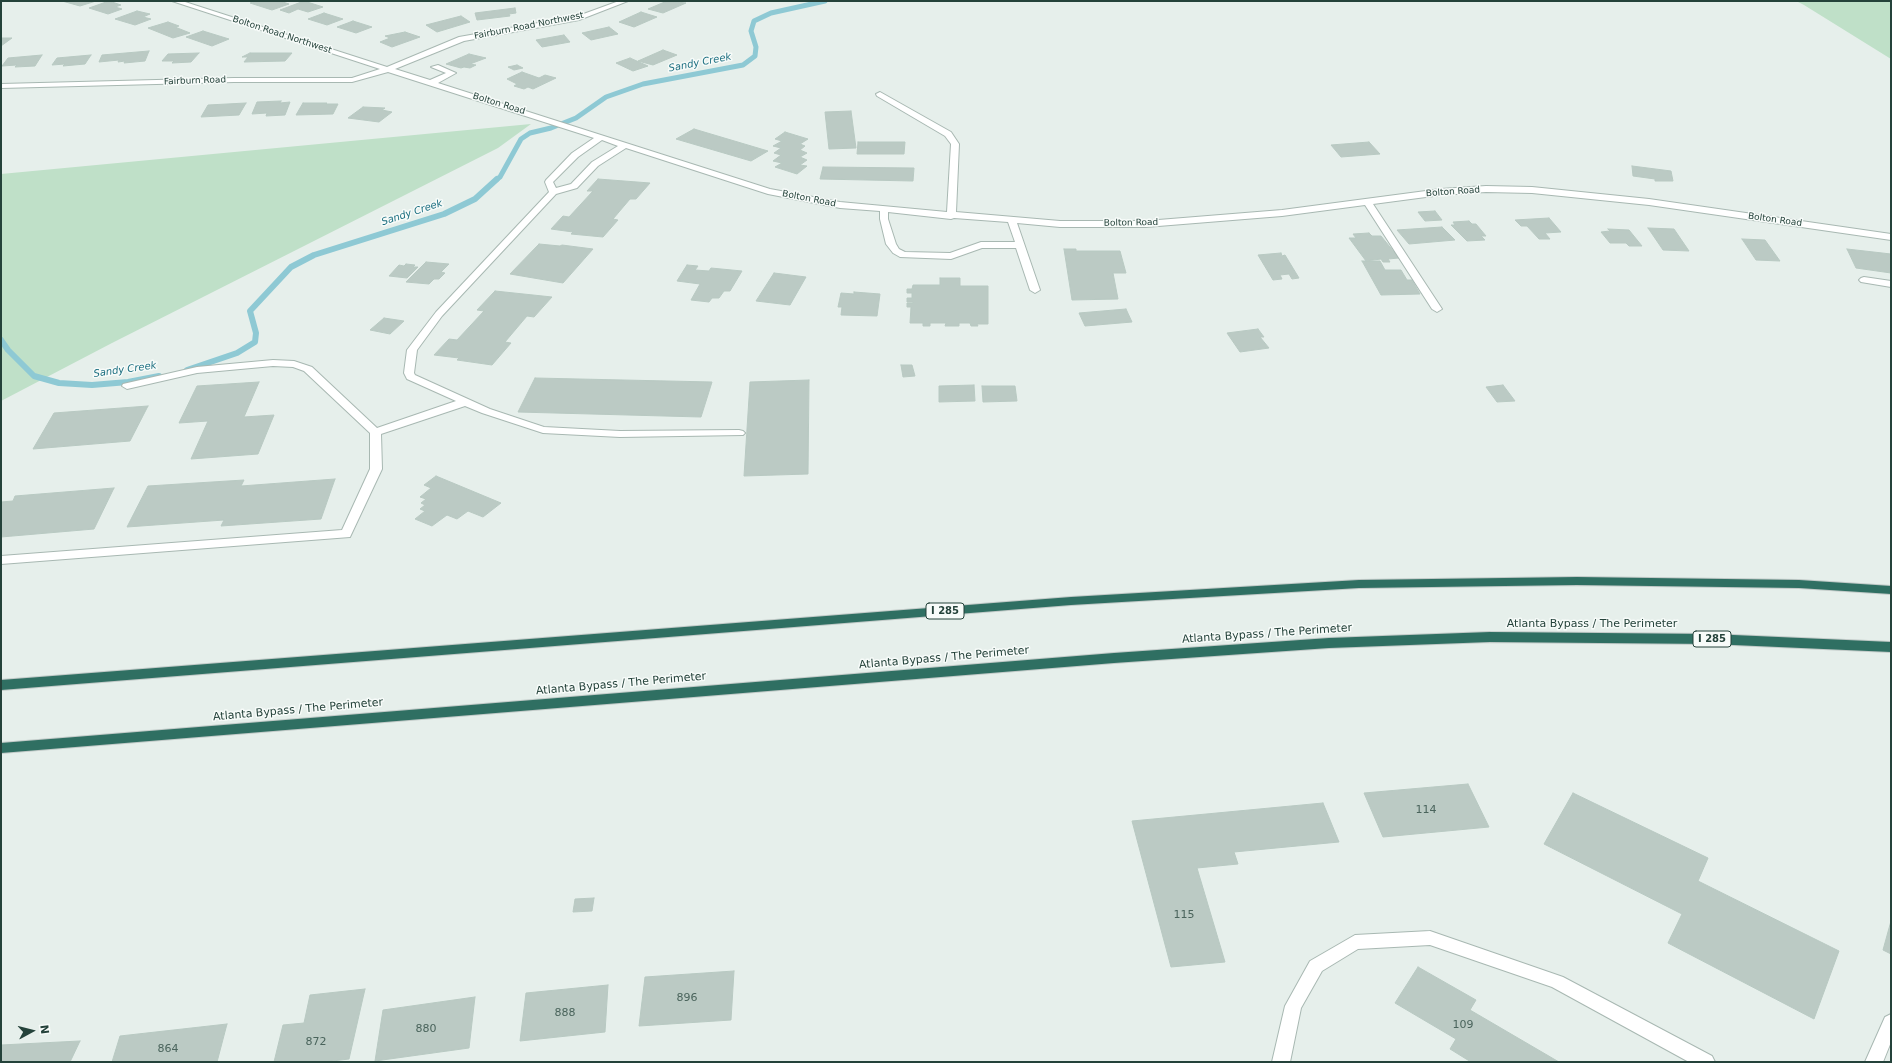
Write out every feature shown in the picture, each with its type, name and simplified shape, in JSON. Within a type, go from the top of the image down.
[{"type":"highway","name":"I 285","points":[[1,685],[1063,602],[1282,588],[1421,583],[1577,580],[1799,584],[1891,590]]},
{"type":"highway","name":"Atlanta Bypass / The Perimeter","points":[[1,748],[1114,658],[1329,643],[1490,637],[1711,638],[1891,647]]},
{"type":"street","name":"Bolton Road Northwest","points":[[175,1],[388,69]]},
{"type":"street","name":"Fairburn Road Northwest","points":[[388,69],[462,40],[495,32],[579,18],[625,1]]},
{"type":"street","points":[[431,83],[452,73],[435,67]]},
{"type":"street","name":"Bolton Road","points":[[388,69],[768,191],[840,205],[884,210],[1060,224],[1146,224],[1282,213],[1441,192],[1532,190],[1649,202],[1891,237]]},
{"type":"street","name":"Fairburn Road","points":[[1,86],[234,80],[338,81],[363,77],[388,69]]},
{"type":"street","points":[[880,94],[948,134],[955,144],[952,216]]},
{"type":"street","points":[[553,192],[549,182],[589,144],[601,137]]},
{"type":"street","points":[[625,145],[593,166],[574,186],[553,192],[439,314],[412,350],[409,373],[411,377],[486,411],[544,430],[620,434],[739,433]]},
{"type":"street","points":[[568,163],[593,166]]},
{"type":"street","points":[[1368,202],[1437,309]]},
{"type":"street","points":[[884,210],[884,219],[891,244],[896,252],[903,255],[950,256],[981,245],[1021,246]]},
{"type":"street","points":[[1012,221],[1035,290]]},
{"type":"street","points":[[1864,280],[1891,284]]},
{"type":"street","points":[[1,560],[346,534],[376,469],[375,432],[308,369],[294,364],[273,363],[197,370],[127,386]]},
{"type":"street","points":[[375,432],[465,402]]},
{"type":"street","points":[[1281,1062],[1293,1006],[1316,966],[1355,942],[1430,938],[1557,982],[1706,1062]]},
{"type":"street","points":[[1874,1062],[1891,1022]]},
{"type":"green space","points":[[1796,1],[1891,1],[1891,59],[1804,5]]},
{"type":"green space","points":[[531,124],[498,148],[112,343],[1,401],[1,174]]},
{"type":"building","points":[[62,1],[96,1],[80,6]]},
{"type":"building","points":[[109,1],[121,5],[115,7],[122,9],[108,14],[89,8]]},
{"type":"building","points":[[256,1],[280,1],[289,4],[272,10],[250,3]]},
{"type":"building","points":[[304,1],[323,7],[308,12],[298,9],[289,13],[280,10]]},
{"type":"building","points":[[667,1],[686,3],[663,13],[648,9]]},
{"type":"building","points":[[515,8],[516,13],[509,14],[510,16],[477,20],[475,13]]},
{"type":"building","points":[[137,11],[150,14],[143,17],[151,19],[135,25],[115,19]]},
{"type":"building","points":[[641,12],[657,17],[634,27],[619,22]]},
{"type":"building","points":[[324,13],[343,19],[327,25],[308,19]]},
{"type":"building","points":[[461,16],[470,22],[437,32],[426,25]]},
{"type":"building","points":[[353,21],[372,27],[356,33],[337,27]]},
{"type":"building","points":[[168,22],[179,26],[175,27],[190,33],[173,38],[148,28]]},
{"type":"building","points":[[609,27],[618,34],[591,40],[582,33]]},
{"type":"building","points":[[203,31],[229,39],[212,46],[186,37]]},
{"type":"building","points":[[405,32],[420,37],[392,47],[380,42],[390,38],[385,36]]},
{"type":"building","points":[[564,35],[570,42],[542,47],[536,40]]},
{"type":"building","points":[[1,38],[12,38],[1,46]]},
{"type":"building","points":[[663,50],[677,55],[653,65],[638,61]]},
{"type":"building","points":[[149,51],[145,61],[124,63],[125,61],[118,62],[119,60],[99,62],[102,55]]},
{"type":"building","points":[[199,53],[191,62],[172,63],[174,61],[162,61],[168,54]]},
{"type":"building","points":[[250,53],[292,53],[285,61],[244,62],[248,57],[242,57]]},
{"type":"building","points":[[469,54],[486,58],[470,64],[476,65],[470,68],[461,68],[446,64]]},
{"type":"building","points":[[42,55],[35,66],[2,66],[8,58]]},
{"type":"building","points":[[91,55],[85,64],[63,66],[65,64],[52,65],[57,58]]},
{"type":"building","points":[[630,58],[648,66],[633,71],[616,63]]},
{"type":"building","points":[[517,65],[523,68],[514,70],[508,67]]},
{"type":"building","points":[[522,72],[539,78],[545,75],[556,78],[533,89],[528,87],[524,89],[514,86],[517,84],[507,79]]},
{"type":"building","points":[[281,101],[280,103],[290,102],[285,115],[266,116],[267,113],[252,114],[257,102]]},
{"type":"building","points":[[246,103],[239,115],[201,117],[208,105]]},
{"type":"building","points":[[303,103],[338,104],[333,114],[296,115]]},
{"type":"building","points":[[363,107],[385,108],[382,110],[392,112],[379,122],[348,118]]},
{"type":"building","points":[[851,111],[856,148],[829,149],[825,112]]},
{"type":"building","points":[[694,129],[768,151],[751,161],[676,139]]},
{"type":"building","points":[[785,132],[808,139],[800,144],[805,146],[800,150],[807,153],[800,157],[807,160],[800,165],[807,166],[797,174],[775,167],[782,163],[773,161],[781,155],[774,153],[781,148],[773,146],[782,141],[775,139]]},
{"type":"building","points":[[858,142],[905,142],[904,154],[857,154]]},
{"type":"building","points":[[1369,142],[1380,154],[1341,157],[1331,145]]},
{"type":"building","points":[[1632,166],[1671,171],[1673,181],[1655,181],[1655,179],[1633,176]]},
{"type":"building","points":[[823,167],[914,168],[913,181],[820,179]]},
{"type":"building","points":[[598,179],[650,183],[636,199],[630,199],[613,219],[618,220],[603,237],[571,234],[573,232],[551,229],[563,216],[569,217],[593,191],[587,191]]},
{"type":"building","points":[[1435,211],[1442,220],[1425,221],[1418,212]]},
{"type":"building","points":[[1549,218],[1561,232],[1545,233],[1550,239],[1539,239],[1527,226],[1521,226],[1515,220]]},
{"type":"building","points":[[1469,221],[1472,224],[1476,224],[1486,236],[1481,236],[1485,240],[1467,241],[1451,225],[1455,225],[1453,222]]},
{"type":"building","points":[[1442,227],[1455,240],[1409,244],[1397,230]]},
{"type":"building","points":[[1648,228],[1674,229],[1689,251],[1663,250]]},
{"type":"building","points":[[1608,229],[1629,230],[1642,246],[1629,246],[1626,243],[1610,243],[1601,232],[1610,231]]},
{"type":"building","points":[[1369,233],[1372,236],[1381,236],[1399,258],[1388,259],[1390,262],[1383,262],[1381,259],[1366,261],[1349,238],[1356,238],[1353,234]]},
{"type":"building","points":[[1742,239],[1765,240],[1780,261],[1756,260]]},
{"type":"building","points":[[539,244],[593,249],[563,283],[510,274]]},
{"type":"building","points":[[1064,249],[1076,249],[1076,251],[1120,251],[1126,273],[1113,273],[1118,299],[1072,300]]},
{"type":"building","points":[[1847,249],[1891,254],[1891,273],[1856,268]]},
{"type":"building","points":[[1281,253],[1282,256],[1285,255],[1299,278],[1292,279],[1289,274],[1280,275],[1282,279],[1273,280],[1258,255]]},
{"type":"building","points":[[1362,261],[1380,261],[1385,270],[1401,270],[1407,280],[1412,280],[1420,294],[1381,295]]},
{"type":"building","points":[[426,262],[449,264],[441,272],[445,273],[439,279],[434,279],[429,284],[406,282]]},
{"type":"building","points":[[406,264],[415,265],[413,267],[418,267],[407,278],[389,276],[399,265],[404,266]]},
{"type":"building","points":[[687,265],[698,266],[695,270],[709,271],[711,268],[742,271],[730,291],[724,291],[719,298],[712,298],[709,302],[691,300],[700,284],[677,281]]},
{"type":"building","points":[[774,273],[806,277],[790,305],[756,301]]},
{"type":"building","points":[[940,278],[960,278],[960,286],[988,286],[988,324],[977,324],[978,326],[971,326],[970,323],[959,323],[959,326],[945,326],[946,323],[930,323],[930,326],[923,326],[923,323],[910,323],[911,307],[907,307],[907,303],[913,302],[907,302],[907,298],[912,298],[912,293],[907,293],[907,289],[912,289],[913,285],[940,285]]},
{"type":"building","points":[[495,291],[552,297],[534,317],[527,316],[505,342],[511,343],[492,365],[457,360],[459,358],[434,355],[449,339],[457,340],[484,311],[477,310]]},
{"type":"building","points":[[854,292],[880,294],[877,316],[841,315],[842,307],[838,307],[841,293],[854,294]]},
{"type":"building","points":[[1126,309],[1132,322],[1085,326],[1079,313]]},
{"type":"building","points":[[384,318],[404,321],[390,334],[370,330]]},
{"type":"building","points":[[1258,329],[1264,337],[1260,337],[1269,348],[1240,352],[1227,333]]},
{"type":"building","points":[[901,365],[912,365],[915,376],[903,377]]},
{"type":"building","points":[[535,378],[712,382],[701,417],[518,412]]},
{"type":"building","points":[[809,380],[808,474],[744,476],[750,382]]},
{"type":"building","points":[[259,382],[244,417],[274,415],[258,454],[191,459],[208,421],[179,423],[197,386]]},
{"type":"building","points":[[974,385],[975,401],[939,402],[939,386]]},
{"type":"building","points":[[1503,385],[1515,401],[1497,402],[1486,387]]},
{"type":"building","points":[[982,386],[1015,386],[1017,401],[983,402]]},
{"type":"building","points":[[148,406],[130,441],[33,449],[54,413]]},
{"type":"building","points":[[436,476],[501,503],[483,517],[468,511],[457,519],[447,515],[432,526],[415,519],[425,511],[420,509],[425,505],[421,503],[426,499],[420,497],[431,488],[424,485]]},
{"type":"building","points":[[335,479],[321,519],[221,526],[224,520],[127,527],[148,486],[244,480],[241,486]]},
{"type":"building","points":[[114,488],[94,529],[1,537],[1,502],[13,501],[15,496]]},
{"type":"building","points":[[1468,784],[1489,827],[1383,837],[1364,793]]},
{"type":"building","points":[[1573,793],[1708,858],[1698,881],[1839,951],[1814,1019],[1668,943],[1682,914],[1544,844]]},
{"type":"building","points":[[1323,803],[1339,842],[1234,852],[1238,864],[1197,868],[1225,962],[1171,967],[1132,821]]},
{"type":"building","points":[[594,898],[592,911],[573,912],[575,899]]},
{"type":"building","points":[[1891,921],[1891,954],[1883,950]]},
{"type":"building","points":[[1418,967],[1476,1000],[1470,1010],[1559,1062],[1471,1062],[1450,1049],[1456,1039],[1395,1003]]},
{"type":"building","points":[[734,971],[731,1020],[639,1026],[645,977]]},
{"type":"building","points":[[608,985],[605,1032],[520,1041],[526,993]]},
{"type":"building","points":[[365,989],[349,1059],[324,1062],[274,1062],[283,1025],[304,1023],[310,995]]},
{"type":"building","points":[[475,997],[469,1048],[375,1061],[383,1010]]},
{"type":"building","points":[[227,1024],[217,1062],[112,1062],[120,1036]]},
{"type":"building","points":[[80,1041],[70,1062],[1,1062],[1,1045]]},
{"type":"waterway","name":"Sandy Creek","points":[[496,180],[500,177],[521,139],[530,133],[551,128],[576,118],[606,97],[643,84],[743,65],[755,56],[756,47],[751,31],[754,21],[771,13],[825,1]]},
{"type":"waterway","name":"Sandy Creek","points":[[187,370],[237,353],[255,342],[256,333],[250,311],[291,267],[314,255],[444,214],[475,199],[497,179]]},
{"type":"waterway","name":"Sandy Creek","points":[[1,340],[8,350],[34,376],[59,383],[92,385],[128,382],[159,376]]}]
